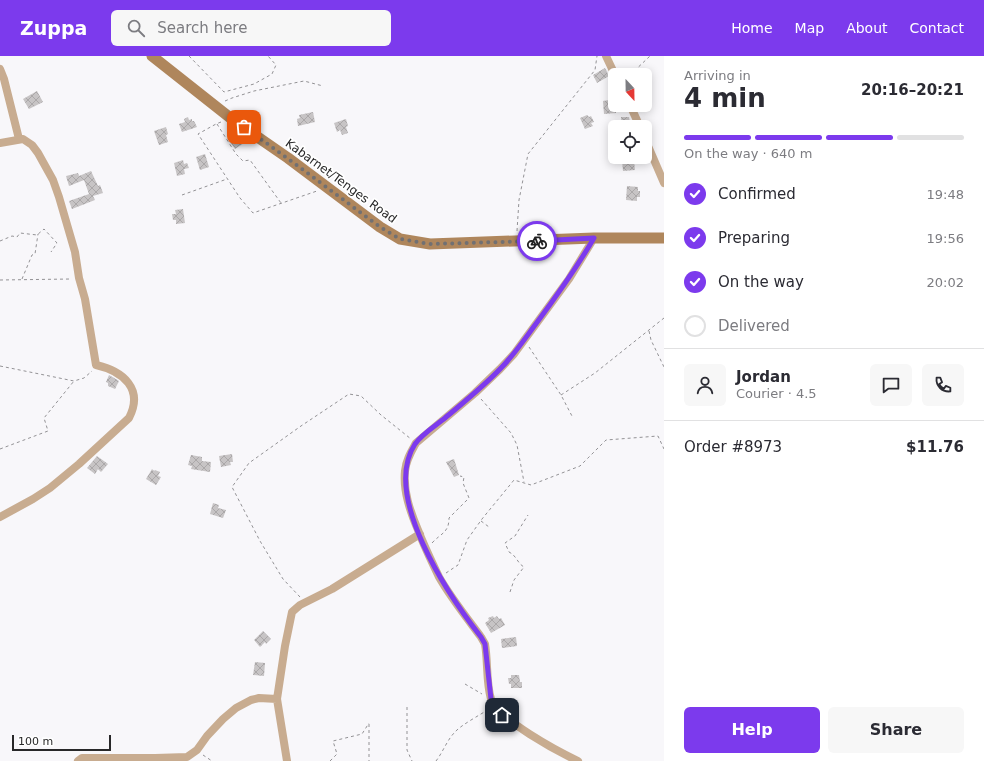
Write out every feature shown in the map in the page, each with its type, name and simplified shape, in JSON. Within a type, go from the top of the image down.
[{"type":"street","name":"Kabarnet/Tenges Road","points":[[152,56],[233,120],[380,227],[400,239],[430,244],[594,238],[664,238]]},
{"type":"street","points":[[606,56],[612,68]]},
{"type":"street","points":[[0,69],[4,79],[19,139]]},
{"type":"street","points":[[0,144],[19,139],[27,141],[38,152],[53,180],[74,247],[79,278],[85,299],[96,365],[112,370],[126,379],[132,388],[135,400],[129,418],[84,459],[50,488],[0,517]]},
{"type":"street","points":[[652,155],[664,183]]},
{"type":"street","points":[[578,761],[542,742],[502,715],[491,699],[485,644],[440,578],[426,549],[412,516],[405,489],[405,472],[407,462],[416,443],[475,393],[514,354],[569,279],[594,238]]},
{"type":"street","points":[[287,761],[277,698],[292,612],[297,607],[321,596],[420,534]]},
{"type":"street","points":[[78,761],[82,758],[180,758],[187,756],[197,750],[207,736],[236,708],[251,700],[259,698],[277,698]]},
{"type":"path","points":[[189,56],[224,92],[254,84],[272,74],[276,65],[268,56]]},
{"type":"path","points":[[517,242],[519,200],[528,154],[594,70],[597,56]]},
{"type":"path","points":[[637,68],[650,56]]},
{"type":"path","points":[[216,106],[232,98],[254,91],[304,81],[323,86]]},
{"type":"path","points":[[233,120],[216,124],[198,134],[240,198],[252,213],[328,188]]},
{"type":"path","points":[[216,124],[236,154],[243,161],[250,160],[281,204]]},
{"type":"path","points":[[182,195],[228,179]]},
{"type":"path","points":[[0,241],[12,236],[17,237],[20,233],[37,235],[44,229],[57,243],[51,252]]},
{"type":"path","points":[[22,280],[32,255],[35,254],[38,234]]},
{"type":"path","points":[[0,280],[79,278]]},
{"type":"path","points":[[561,395],[595,373],[664,318]]},
{"type":"path","points":[[648,330],[651,340],[664,367]]},
{"type":"path","points":[[524,340],[561,395],[573,418]]},
{"type":"path","points":[[0,366],[74,381],[84,378],[96,365]]},
{"type":"path","points":[[0,449],[48,431],[44,418],[74,381]]},
{"type":"path","points":[[475,393],[511,433],[517,445],[525,483]]},
{"type":"path","points":[[305,603],[283,580],[260,541],[232,487],[249,463],[349,394],[361,396],[381,415],[416,443]]},
{"type":"path","points":[[440,578],[458,565],[467,540],[480,521],[514,480],[531,485],[580,466],[606,440],[658,436],[664,449]]},
{"type":"path","points":[[426,549],[439,535],[444,533],[449,527],[449,518],[469,498],[463,483],[464,477],[460,476]]},
{"type":"path","points":[[510,592],[514,580],[524,567],[519,564],[514,555],[509,552],[505,543],[515,536],[528,515]]},
{"type":"path","points":[[480,521],[489,527]]},
{"type":"path","points":[[436,761],[455,731],[489,709],[491,699],[466,684]]},
{"type":"path","points":[[407,707],[407,750],[412,761]]},
{"type":"path","points":[[330,761],[337,754],[333,741],[362,734],[369,723],[369,761]]},
{"type":"path","points":[[197,750],[212,761]]},
{"type":"building","points":[[605,68],[608,77],[597,83],[593,75]]},
{"type":"building","points":[[37,91],[43,102],[29,109],[23,99]]},
{"type":"building","points":[[608,100],[608,112],[616,113],[604,114],[603,101]]},
{"type":"building","points":[[313,112],[315,122],[298,126],[297,119],[300,118],[299,115]]},
{"type":"building","points":[[587,115],[589,117],[591,116],[594,122],[591,123],[593,126],[585,129],[580,118]]},
{"type":"building","points":[[188,117],[189,120],[192,119],[192,121],[194,121],[197,127],[182,132],[179,124],[185,122],[184,119]]},
{"type":"building","points":[[621,117],[629,117],[630,120],[621,120]]},
{"type":"building","points":[[346,119],[348,133],[342,135],[340,130],[337,132],[334,123]]},
{"type":"building","points":[[166,127],[168,142],[159,145],[154,131]]},
{"type":"building","points":[[239,133],[247,141],[235,149],[229,140]]},
{"type":"building","points":[[205,154],[209,167],[200,170],[196,157]]},
{"type":"building","points":[[183,160],[184,164],[187,163],[189,168],[184,169],[185,174],[177,176],[174,163]]},
{"type":"building","points":[[622,164],[634,164],[635,170],[623,171]]},
{"type":"building","points":[[91,171],[103,193],[93,196],[95,200],[72,209],[69,201],[89,194],[84,180],[69,186],[66,176],[78,173],[79,176]]},
{"type":"building","points":[[627,186],[638,187],[640,197],[637,197],[637,201],[626,200]]},
{"type":"building","points":[[183,209],[185,223],[176,224],[176,220],[173,220],[172,214],[176,214],[175,210]]},
{"type":"building","points":[[109,375],[119,381],[115,389],[108,386],[108,383],[106,382]]},
{"type":"building","points":[[232,454],[233,462],[230,462],[231,465],[221,467],[219,456]]},
{"type":"building","points":[[191,455],[202,457],[202,461],[211,462],[210,472],[191,469],[192,466],[188,465]]},
{"type":"building","points":[[97,456],[108,464],[101,472],[98,469],[95,474],[87,468]]},
{"type":"building","points":[[454,459],[459,475],[454,477],[446,462]]},
{"type":"building","points":[[152,469],[160,472],[158,476],[161,477],[156,485],[146,479]]},
{"type":"building","points":[[213,503],[219,505],[218,508],[226,510],[223,518],[210,514]]},
{"type":"building","points":[[493,616],[494,618],[497,616],[499,619],[501,618],[505,625],[491,633],[485,623],[489,620],[488,618]]},
{"type":"building","points":[[263,631],[271,639],[260,647],[254,640]]},
{"type":"building","points":[[516,637],[517,646],[502,648],[501,639]]},
{"type":"building","points":[[255,662],[265,663],[264,676],[253,675]]},
{"type":"building","points":[[511,675],[519,675],[520,682],[522,682],[522,688],[511,688],[508,678],[511,678]]},
{"type":"way so far","points":[[244,127],[380,227],[400,239],[430,244],[537,241]]},
{"type":"route","points":[[502,715],[491,699],[485,644],[440,578],[426,549],[412,516],[407,499],[405,489],[405,472],[410,454],[416,443],[475,393],[514,354],[569,279],[594,238],[537,241]]}]
